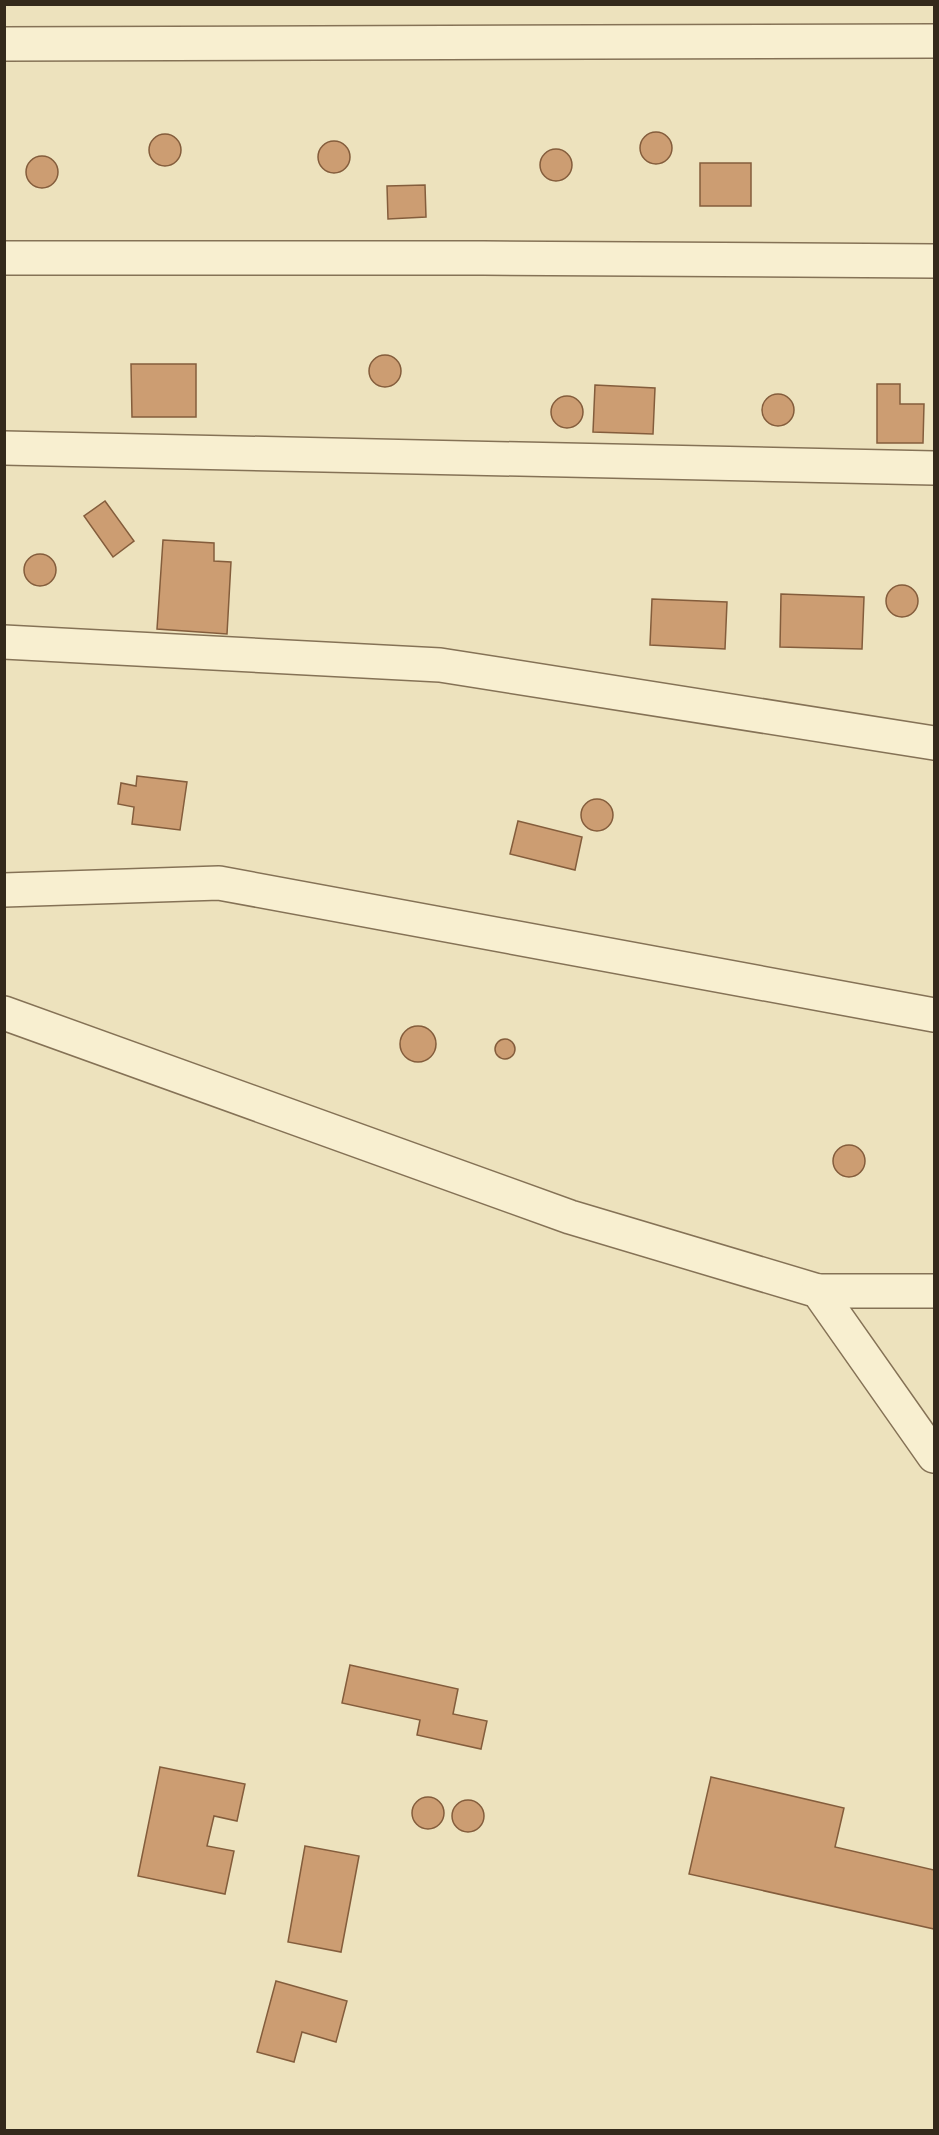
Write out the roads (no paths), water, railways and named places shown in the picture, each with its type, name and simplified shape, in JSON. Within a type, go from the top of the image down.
[{"type":"street","points":[[4,44],[934,41]]},
{"type":"street","points":[[4,258],[934,261]]},
{"type":"street","points":[[4,448],[934,468]]},
{"type":"street","points":[[4,642],[440,665],[934,743]]},
{"type":"street","points":[[4,890],[219,883],[934,1015]]},
{"type":"street","points":[[4,1013],[570,1217],[818,1290],[934,1291]]},
{"type":"street","points":[[818,1290],[934,1456]]}]
